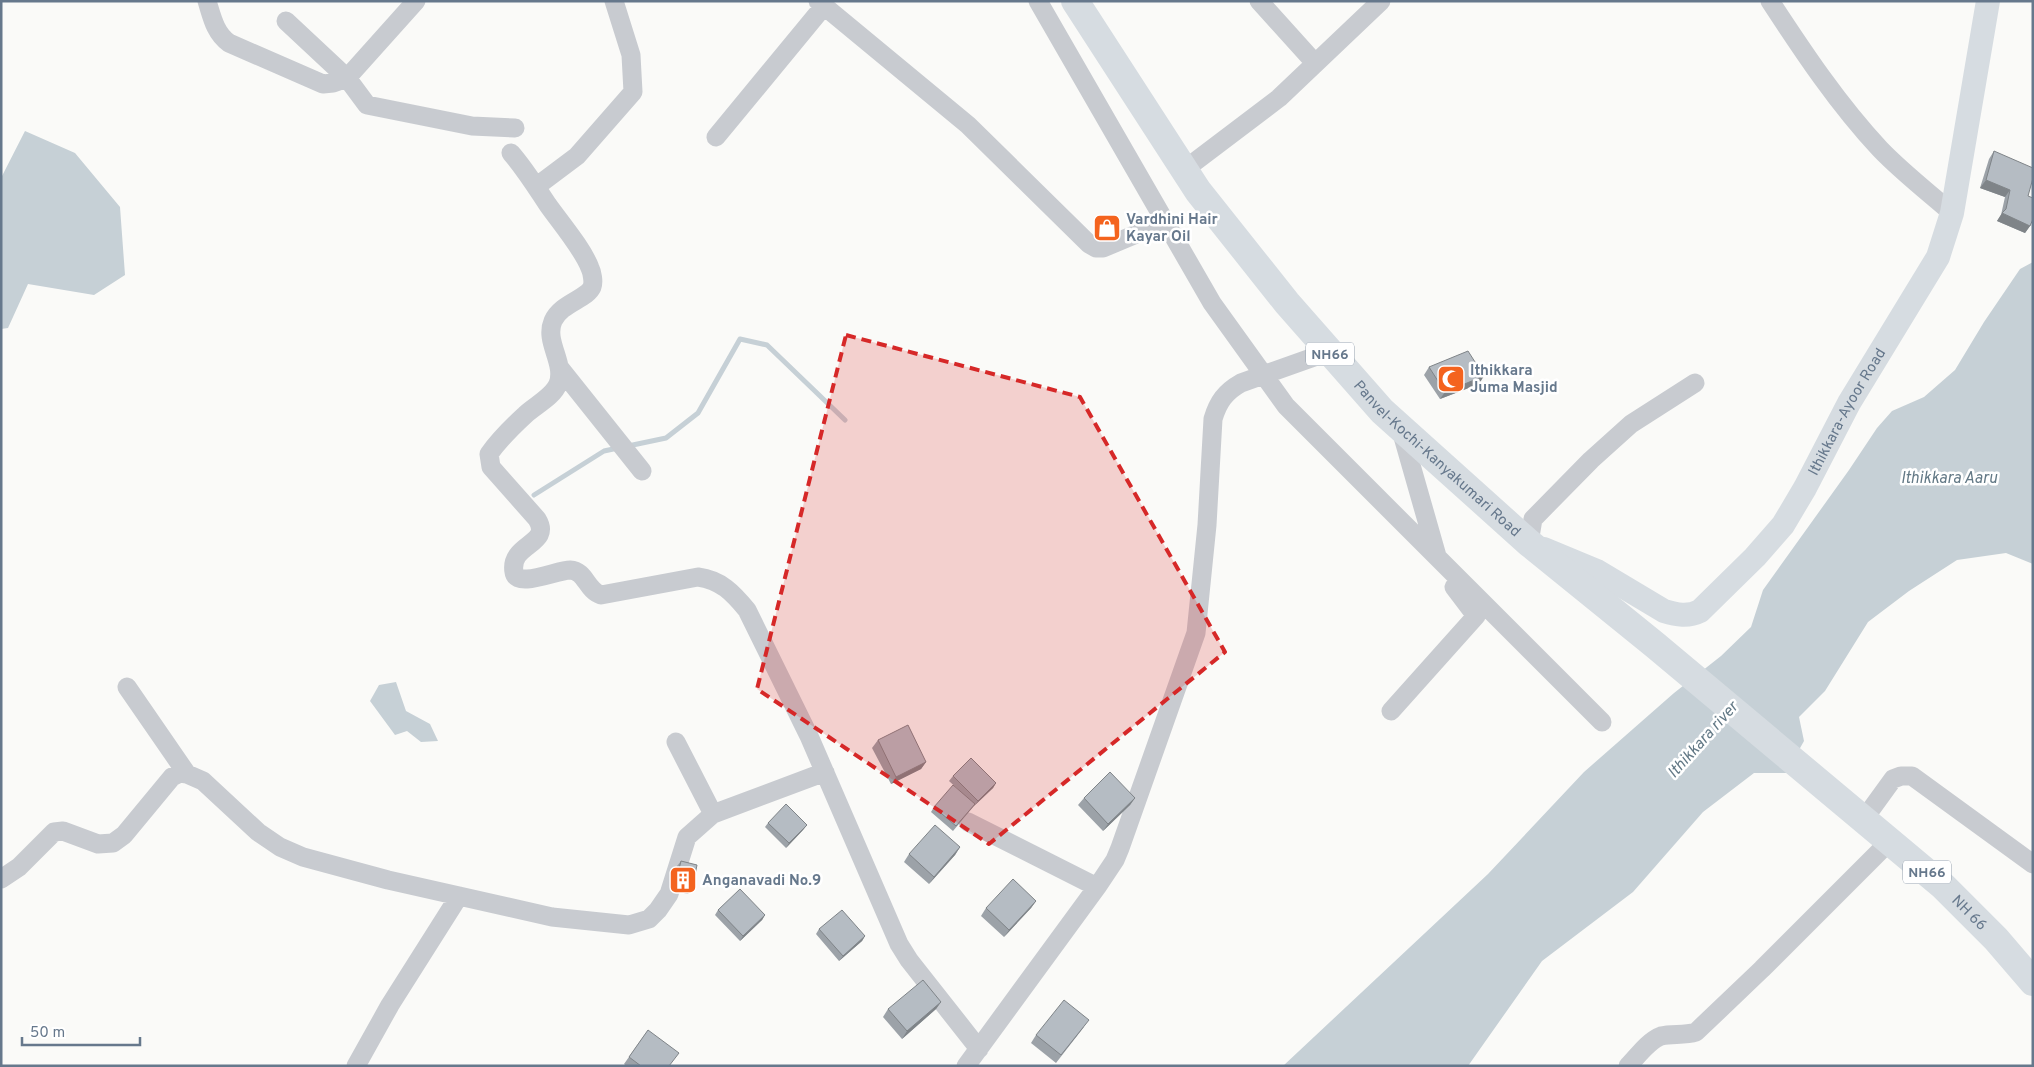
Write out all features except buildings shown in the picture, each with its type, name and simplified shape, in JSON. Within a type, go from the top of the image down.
[{"type":"highway","name":"Panvel-Kochi-Kanyakumari Road","points":[[1075,1],[1184,170],[1228,232],[1328,352],[1401,430],[1529,543],[1809,773]]},
{"type":"highway","name":"NH 66","points":[[1809,773],[1944,886],[1996,938],[2033,982]]},
{"type":"main road","name":"Ithikkara-Ayoor Road","points":[[1529,543],[1597,571],[1664,611],[1674,614],[1691,615],[1700,611],[1755,557],[1782,525],[1805,488],[1849,403],[1938,257],[1952,213],[1984,4]]},
{"type":"street","points":[[207,1],[216,30],[229,43],[323,84],[347,78],[416,1]]},
{"type":"street","points":[[537,186],[577,156],[633,92],[631,55],[614,1]]},
{"type":"street","points":[[1038,1],[1212,303],[1286,406],[1602,722]]},
{"type":"street","points":[[1259,1],[1315,63]]},
{"type":"street","points":[[1184,170],[1279,98],[1381,1]]},
{"type":"street","points":[[1770,1],[1814,68],[1868,134],[1894,163],[1952,213]]},
{"type":"street","points":[[716,137],[821,4],[968,125],[1089,244],[1096,248],[1103,248],[1165,222]]},
{"type":"street","points":[[286,21],[347,78],[367,105],[472,126],[516,128]]},
{"type":"street","points":[[511,152],[537,186],[591,268],[593,280],[592,287],[567,305],[557,314],[552,323],[551,336],[559,367],[556,388],[525,415],[490,454],[491,467],[538,519],[542,528],[536,539],[519,553],[514,560],[514,575],[516,578],[523,580],[571,570],[580,574],[594,593],[601,595],[698,577],[727,587],[747,610],[809,736],[899,944],[909,960],[979,1049]]},
{"type":"street","points":[[966,1066],[1097,887],[1115,860],[1120,848],[1196,633],[1207,525],[1213,419],[1222,398],[1230,389],[1328,352]]},
{"type":"street","points":[[559,367],[642,471]]},
{"type":"street","points":[[1529,543],[1533,519],[1590,460],[1631,424],[1695,383]]},
{"type":"street","points":[[1391,711],[1476,616],[1455,588],[1437,557],[1401,430]]},
{"type":"street","points":[[127,688],[187,774]]},
{"type":"street","points":[[676,742],[713,814]]},
{"type":"street","points":[[1,879],[19,867],[54,832],[64,831],[98,844],[113,843],[124,835],[172,777],[180,773],[203,781],[258,832],[280,847],[303,857],[388,880],[552,917],[629,925],[649,919],[658,910],[669,894],[687,837],[713,814],[825,772]]},
{"type":"street","points":[[1864,819],[1893,779],[1901,776],[1912,776],[2033,864]]},
{"type":"street","points":[[968,822],[1097,887]]},
{"type":"street","points":[[1628,1066],[1661,1036],[1688,1035],[1696,1032],[1890,841]]},
{"type":"street","points":[[356,1066],[390,1005],[459,896]]},
{"type":"highlighted area","points":[[846,335],[1080,397],[1225,652],[989,844],[757,689]]},
{"type":"water","points":[[25,131],[75,153],[120,207],[125,275],[94,295],[28,284],[8,328],[1,329],[1,178]]},
{"type":"water","name":"Ithikkara Aaru","points":[[2033,262],[2033,564],[2006,553],[1957,560],[1909,591],[1868,622],[1825,691],[1799,717],[1804,741],[1786,773],[1754,773],[1703,812],[1633,892],[1542,961],[1468,1066],[1283,1066],[1488,874],[1584,772],[1674,693],[1721,656],[1751,627],[1763,590],[1877,428],[1892,411],[1924,397],[1955,370],[1984,322],[2020,269]]},
{"type":"water","points":[[396,682],[406,711],[430,724],[438,741],[421,742],[407,731],[395,735],[370,701],[379,685]]},
{"type":"waterway","points":[[628,446],[666,438],[698,413],[740,339],[767,345],[845,420]]},
{"type":"waterway","points":[[534,495],[604,451],[618,448]]},
{"type":"place","name":"Vardhini Hair Kayar Oil","points":[[1107,228]]},
{"type":"place","name":"Ithikkara Juma Masjid","points":[[1451,379]]},
{"type":"place","name":"Anganavadi No.9","points":[[683,880]]},
{"type":"water label","name":"Ithikkara river","points":[[1702,739]]}]
